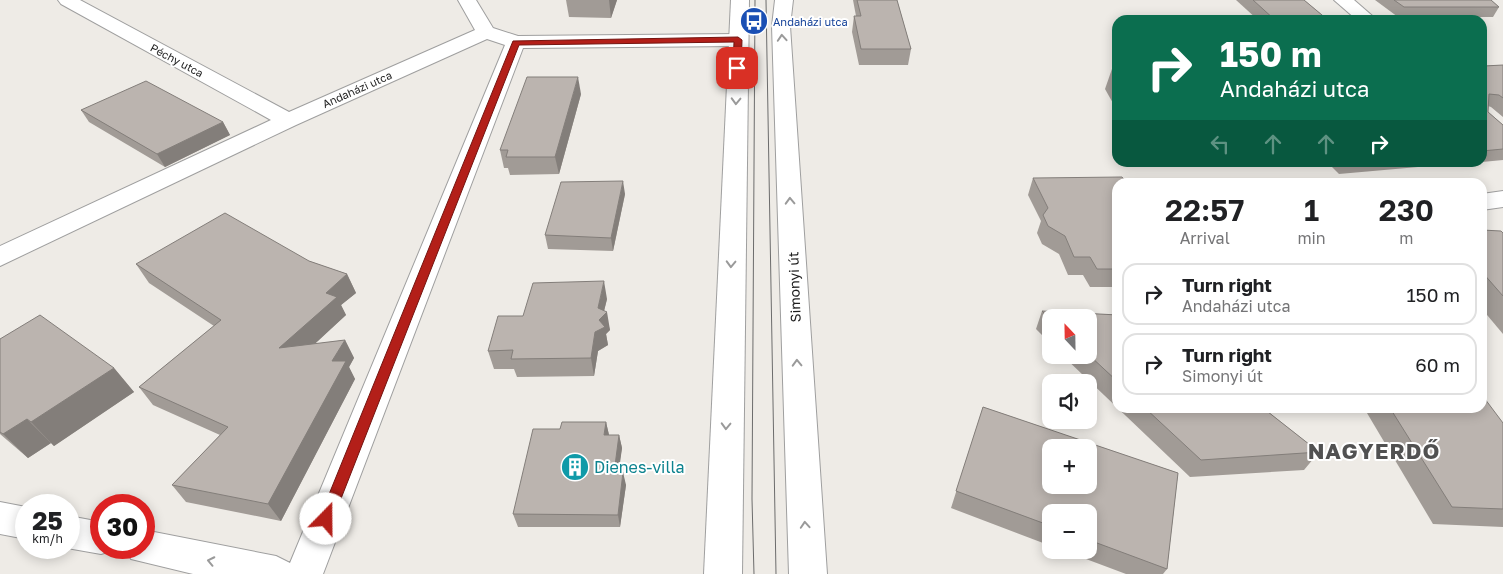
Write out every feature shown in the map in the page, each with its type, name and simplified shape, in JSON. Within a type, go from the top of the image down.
[{"type":"street","name":"Péchy utca","points":[[67,0],[288,120]]},
{"type":"street","points":[[467,0],[486,32],[516,42],[738,40]]},
{"type":"street","points":[[723,574],[740,0]]},
{"type":"street","name":"Simonyi út","points":[[784,0],[782,26],[808,574]]},
{"type":"street","points":[[1343,0],[1362,15]]},
{"type":"street","name":"Andaházi utca","points":[[0,257],[288,120],[486,32]]},
{"type":"street","points":[[304,574],[516,42]]},
{"type":"street","points":[[1487,201],[1503,199]]},
{"type":"street","points":[[0,518],[15,521]]},
{"type":"street","points":[[155,549],[276,574]]},
{"type":"building","points":[[857,0],[897,0],[911,49],[861,49],[854,16],[861,16]]},
{"type":"building","points":[[1253,0],[1304,0],[1322,15],[1270,15]]},
{"type":"building","points":[[1394,0],[1491,0],[1499,7],[1404,7]]},
{"type":"building","points":[[1503,65],[1503,98],[1499,95],[1489,94],[1488,112],[1503,125],[1503,149],[1487,151],[1487,66]]},
{"type":"building","points":[[527,77],[578,77],[555,157],[506,157],[508,150],[500,150]]},
{"type":"building","points":[[146,81],[223,122],[157,154],[81,110]]},
{"type":"building","points":[[1122,177],[1112,178],[1112,269],[1097,269],[1090,257],[1074,257],[1065,236],[1048,226],[1043,215],[1048,208],[1033,178]]},
{"type":"building","points":[[623,181],[611,238],[545,235],[561,182]]},
{"type":"building","points":[[225,213],[309,261],[347,274],[326,293],[337,297],[279,348],[345,340],[332,361],[346,361],[268,504],[172,485],[228,427],[139,387],[221,320],[136,264]]},
{"type":"building","points":[[1487,230],[1501,231],[1503,233],[1503,296],[1487,278]]},
{"type":"building","points":[[604,281],[598,308],[607,312],[599,320],[605,327],[595,332],[591,358],[511,359],[513,350],[488,351],[498,316],[523,316],[533,283]]},
{"type":"building","points":[[1098,314],[1112,315],[1112,376],[1098,363]]},
{"type":"building","points":[[40,315],[114,368],[31,422],[27,419],[3,434],[0,432],[0,339]]},
{"type":"building","points":[[1487,402],[1503,423],[1503,509],[1452,507],[1393,413],[1487,413]]},
{"type":"building","points":[[983,407],[1042,427],[1042,429],[1048,429],[1078,439],[1042,439],[1042,494],[1097,494],[1097,446],[1178,473],[1167,569],[1097,543],[1097,504],[1042,504],[1042,523],[956,491]]},
{"type":"building","points":[[1150,413],[1269,413],[1319,452],[1201,460]]},
{"type":"building","name":"Dienes-villa","points":[[562,422],[606,422],[604,435],[619,435],[614,473],[623,472],[618,515],[513,514],[533,429],[560,429]]},
{"type":"tram line","points":[[754,574],[752,499],[755,0]]},
{"type":"tram line","points":[[766,0],[776,574]]},
{"type":"place","name":"Andaházi utca","points":[[754,21]]},
{"type":"place","name":"Dienes-villa","points":[[575,467]]},
{"type":"district","name":"NAGYERDŐ","points":[[1374,450]]},
{"type":"route","points":[[326,519],[516,42],[738,40],[737,68]]}]
